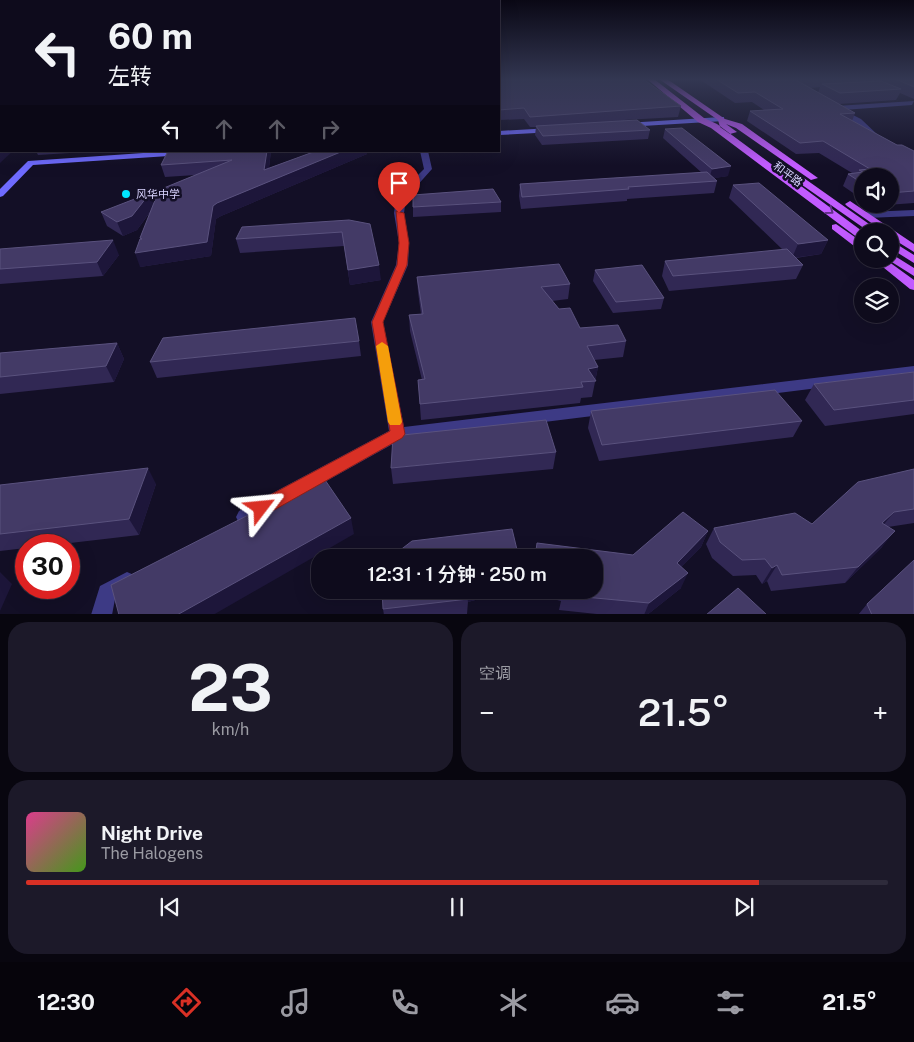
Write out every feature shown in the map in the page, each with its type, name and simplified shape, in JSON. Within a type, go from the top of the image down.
[{"type":"main road","name":"和平路","points":[[684,108],[701,120],[714,126],[854,230]]},
{"type":"main road","name":"和平路","points":[[705,108],[721,119],[739,126],[878,223]]},
{"type":"main road","name":"和平路","points":[[721,119],[723,125],[863,223]]},
{"type":"main road","name":"和平路","points":[[701,120],[705,127],[854,241]]},
{"type":"main road","name":"和平路","points":[[899,238],[914,249]]},
{"type":"main road","points":[[899,249],[914,260]]},
{"type":"main road","points":[[899,263],[914,274]]},
{"type":"main road","points":[[890,268],[914,286]]},
{"type":"street","points":[[836,108],[841,108]]},
{"type":"street","points":[[836,108],[858,121],[882,143]]},
{"type":"street","points":[[614,126],[721,119]]},
{"type":"street","points":[[500,133],[557,129]]},
{"type":"street","points":[[0,194],[30,163],[199,152]]},
{"type":"street","points":[[397,434],[378,322],[402,265],[404,243],[399,213],[401,197],[428,169],[424,152]]},
{"type":"street","points":[[867,215],[914,213]]},
{"type":"street","points":[[235,522],[397,434],[914,371]]},
{"type":"street","points":[[101,614],[107,592],[142,574]]},
{"type":"building","points":[[500,108],[658,108],[530,117],[524,108],[500,110]]},
{"type":"building","points":[[781,108],[845,108],[855,113],[840,114],[897,145],[902,145],[914,151],[914,191],[899,192],[899,168],[868,168],[823,141],[800,143],[750,111],[783,109]]},
{"type":"building","points":[[637,120],[650,130],[543,136],[536,126]]},
{"type":"building","points":[[682,128],[731,166],[712,169],[665,129]]},
{"type":"building","points":[[168,152],[267,152],[264,170],[313,152],[341,152],[217,203],[213,206],[207,242],[135,253],[140,239],[142,239],[140,238],[159,190],[232,160],[161,165]]},
{"type":"building","points":[[707,172],[717,181],[522,197],[520,184]]},
{"type":"building","points":[[759,183],[828,240],[798,244],[733,185]]},
{"type":"building","points":[[493,189],[501,202],[413,207],[413,195]]},
{"type":"building","points":[[150,193],[132,216],[117,222],[101,212]]},
{"type":"building","points":[[349,220],[370,224],[379,265],[348,270],[342,232],[236,239],[242,227]]},
{"type":"building","points":[[113,240],[97,262],[0,269],[0,249]]},
{"type":"building","points":[[787,249],[803,265],[673,276],[665,261]]},
{"type":"building","points":[[559,264],[570,284],[541,287],[559,309],[570,308],[580,328],[618,325],[626,341],[587,346],[598,367],[588,369],[596,381],[581,382],[583,387],[420,404],[418,380],[425,379],[409,315],[423,314],[417,277]]},
{"type":"building","points":[[642,265],[664,298],[616,302],[595,270]]},
{"type":"building","points":[[355,318],[359,341],[150,362],[163,338]]},
{"type":"building","points":[[117,343],[106,366],[0,377],[0,353]]},
{"type":"building","points":[[914,372],[914,400],[834,410],[814,384]]},
{"type":"building","points":[[775,390],[802,421],[602,445],[591,411]]},
{"type":"building","points":[[546,420],[556,452],[391,468],[393,436]]},
{"type":"building","points":[[148,468],[129,519],[0,534],[0,485]]},
{"type":"building","points":[[914,469],[914,509],[894,512],[882,523],[895,531],[858,567],[782,575],[777,565],[772,568],[765,559],[742,560],[720,542],[714,528],[795,513],[812,524],[858,482]]},
{"type":"building","points":[[323,477],[351,518],[179,614],[119,614],[111,585]]},
{"type":"building","points":[[683,512],[708,531],[677,563],[688,573],[649,603],[603,599],[603,551],[633,555]]},
{"type":"building","points":[[512,529],[517,549],[402,549],[412,541]]},
{"type":"building","points":[[537,543],[585,549],[536,549]]},
{"type":"building","points":[[914,560],[914,614],[872,614],[867,604]]},
{"type":"building","points":[[738,588],[766,614],[707,614]]},
{"type":"building","points":[[382,599],[468,599],[383,609]]},
{"type":"slow traffic","points":[[382,346],[395,422]]},
{"type":"place","name":"风华中学","points":[[126,194]]},
{"type":"route","points":[[261,508],[397,434],[378,322],[402,265],[404,243],[399,213]]}]
